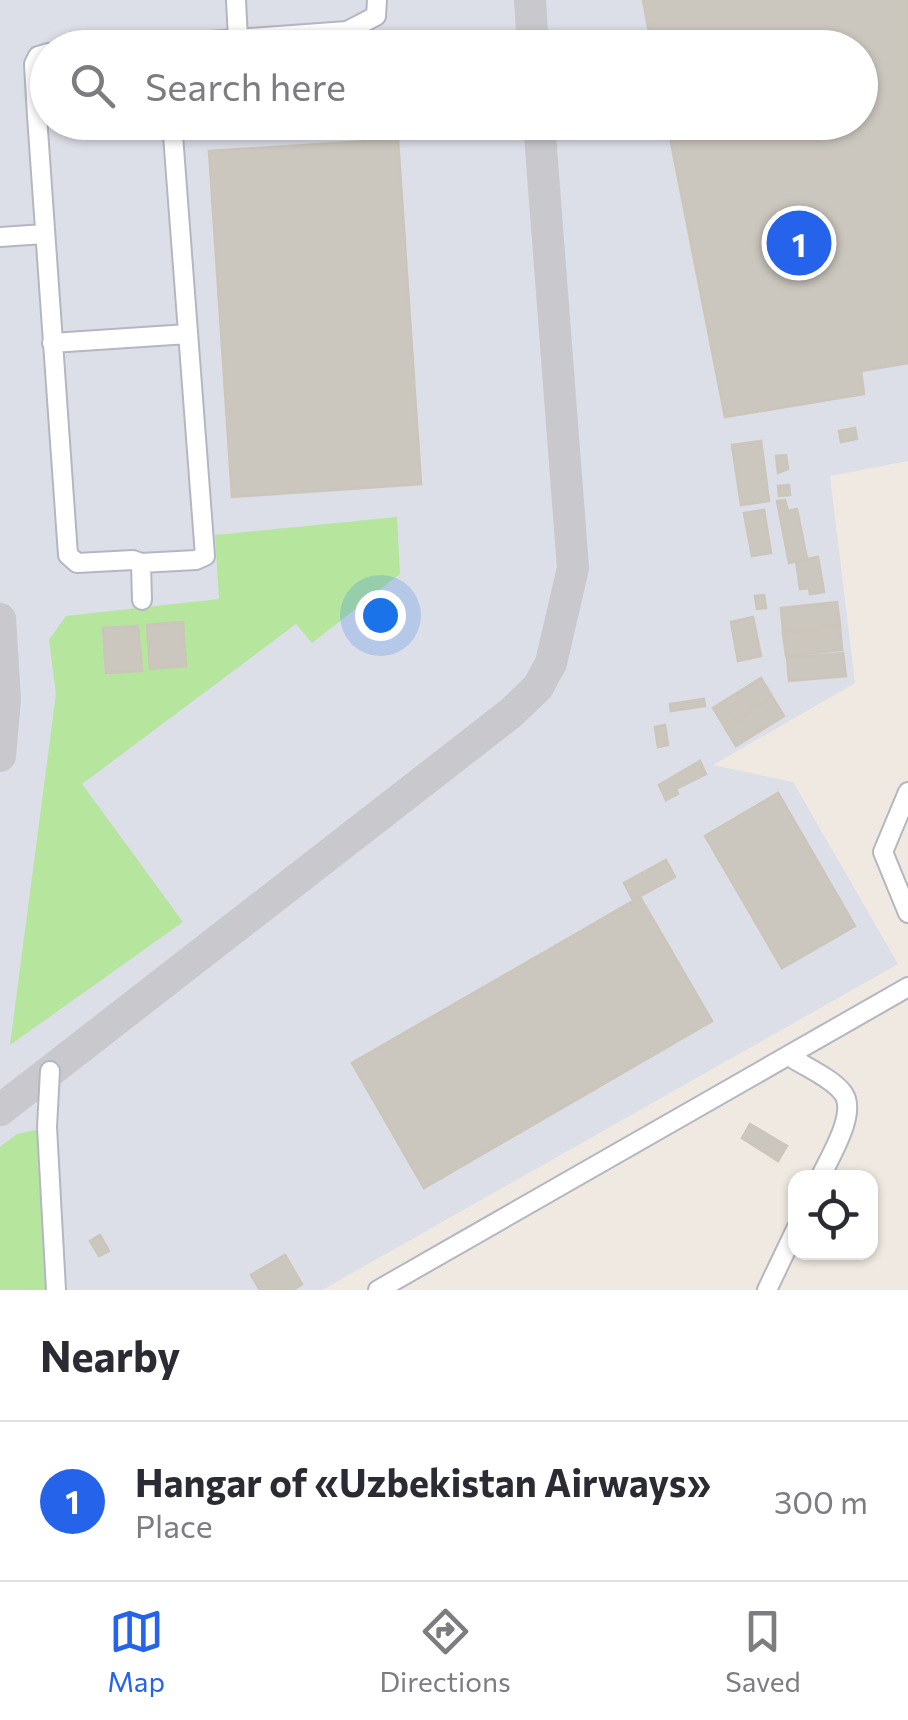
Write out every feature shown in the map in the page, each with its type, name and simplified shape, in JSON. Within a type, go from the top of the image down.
[{"type":"lane","points":[[236,0],[238,30]]},
{"type":"lane","points":[[349,30],[376,16],[377,0]]},
{"type":"lane","points":[[42,140],[52,342],[70,559],[77,564],[133,560],[141,564],[205,556],[173,140]]},
{"type":"lane","points":[[0,237],[44,234]]},
{"type":"lane","points":[[52,342],[188,334]]},
{"type":"lane","points":[[141,564],[142,600]]},
{"type":"lane","points":[[908,792],[882,852],[908,914]]},
{"type":"lane","points":[[378,1290],[908,987]]},
{"type":"lane","points":[[789,1056],[841,1091],[847,1102],[844,1126],[824,1170]]},
{"type":"lane","points":[[50,1070],[48,1128],[56,1290]]},
{"type":"lane","points":[[767,1290],[788,1246]]},
{"type":"shaded area","points":[[0,0],[908,0],[908,461],[830,476],[855,683],[713,765],[793,782],[898,964],[322,1290],[0,1290]]},
{"type":"green space","points":[[397,517],[400,574],[312,643],[296,624],[82,784],[183,922],[10,1045],[56,694],[49,640],[66,616],[219,599],[215,535]]},
{"type":"green space","points":[[40,1129],[50,1290],[0,1290],[0,1147],[17,1134]]},
{"type":"building","points":[[643,0],[908,0],[908,363],[861,371],[864,394],[725,417],[671,140],[878,140],[878,30],[649,30]]},
{"type":"building","points":[[398,140],[421,484],[232,497],[209,151]]},
{"type":"building","points":[[855,428],[857,439],[841,442],[839,431]]},
{"type":"building","points":[[761,441],[769,501],[741,505],[732,445]]},
{"type":"building","points":[[786,455],[788,469],[778,473],[776,456]]},
{"type":"building","points":[[789,485],[790,495],[779,496],[778,486]]},
{"type":"building","points":[[785,500],[788,511],[797,509],[807,559],[789,563],[777,501]]},
{"type":"building","points":[[764,510],[771,553],[752,556],[744,513]]},
{"type":"building","points":[[818,557],[824,592],[810,594],[809,588],[800,589],[796,561]]},
{"type":"building","points":[[764,595],[766,608],[757,609],[755,596]]},
{"type":"building","points":[[837,602],[840,625],[783,631],[781,608]]},
{"type":"building","points":[[753,617],[761,656],[738,661],[731,622]]},
{"type":"building","points":[[183,622],[186,666],[150,669],[147,625]]},
{"type":"building","points":[[138,626],[142,671],[106,673],[103,628]]},
{"type":"building","points":[[840,627],[842,650],[786,656],[783,633]]},
{"type":"building","points":[[843,653],[846,676],[789,681],[787,658]]},
{"type":"building","points":[[761,678],[772,696],[724,726],[713,708]]},
{"type":"building","points":[[773,698],[784,716],[736,746],[725,728]]},
{"type":"building","points":[[704,699],[705,706],[671,711],[670,704]]},
{"type":"building","points":[[665,725],[668,745],[658,747],[655,727]]},
{"type":"building","points":[[700,761],[706,774],[676,789],[678,794],[666,800],[659,785]]},
{"type":"building","points":[[778,793],[855,926],[782,968],[705,836]]},
{"type":"building","points":[[666,860],[675,877],[633,900],[624,883]]},
{"type":"building","points":[[640,897],[712,1021],[424,1188],[352,1063]]},
{"type":"building","points":[[750,1124],[787,1146],[778,1161],[742,1138]]},
{"type":"building","points":[[100,1235],[109,1251],[99,1256],[90,1241]]},
{"type":"building","points":[[285,1255],[302,1284],[293,1290],[260,1290],[251,1275]]},
{"type":"taxiway","points":[[530,0],[532,30]]},
{"type":"taxiway","points":[[0,1110],[511,713],[538,687],[551,663],[573,568],[540,140]]},
{"type":"taxiway","points":[[0,619],[5,699],[0,756]]},
{"type":"place","name":"Hangar of «Uzbekistan Airways»","points":[[799,243]]}]
